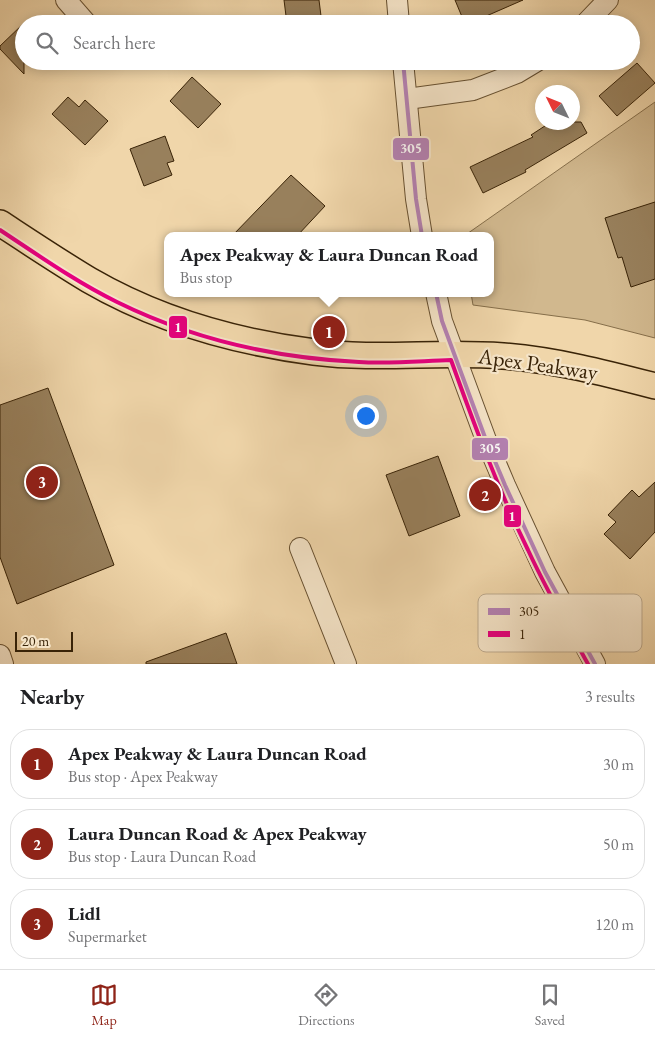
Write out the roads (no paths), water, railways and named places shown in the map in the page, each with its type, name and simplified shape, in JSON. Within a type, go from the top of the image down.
[{"type":"main road","name":"Apex Peakway","points":[[0,223],[90,280],[148,309],[230,336],[315,352],[361,356],[455,354],[504,356],[582,367],[655,386]]},
{"type":"street","points":[[66,0],[79,15]]},
{"type":"street","points":[[397,0],[398,15]]},
{"type":"street","points":[[594,15],[608,0]]},
{"type":"street","points":[[404,70],[416,199],[421,232]]},
{"type":"street","points":[[407,99],[473,90],[522,70]]},
{"type":"street","points":[[437,297],[442,321],[486,440],[545,572],[557,594]]},
{"type":"street","points":[[300,548],[346,664]]},
{"type":"street","points":[[588,652],[595,664]]},
{"type":"street","points":[[0,655],[3,664]]},
{"type":"place","name":"Apex Peakway & Laura Duncan Road","points":[[329,332]]},
{"type":"place","name":"Lidl","points":[[42,482]]},
{"type":"place","name":"Laura Duncan Road & Apex Peakway","points":[[485,495]]}]
